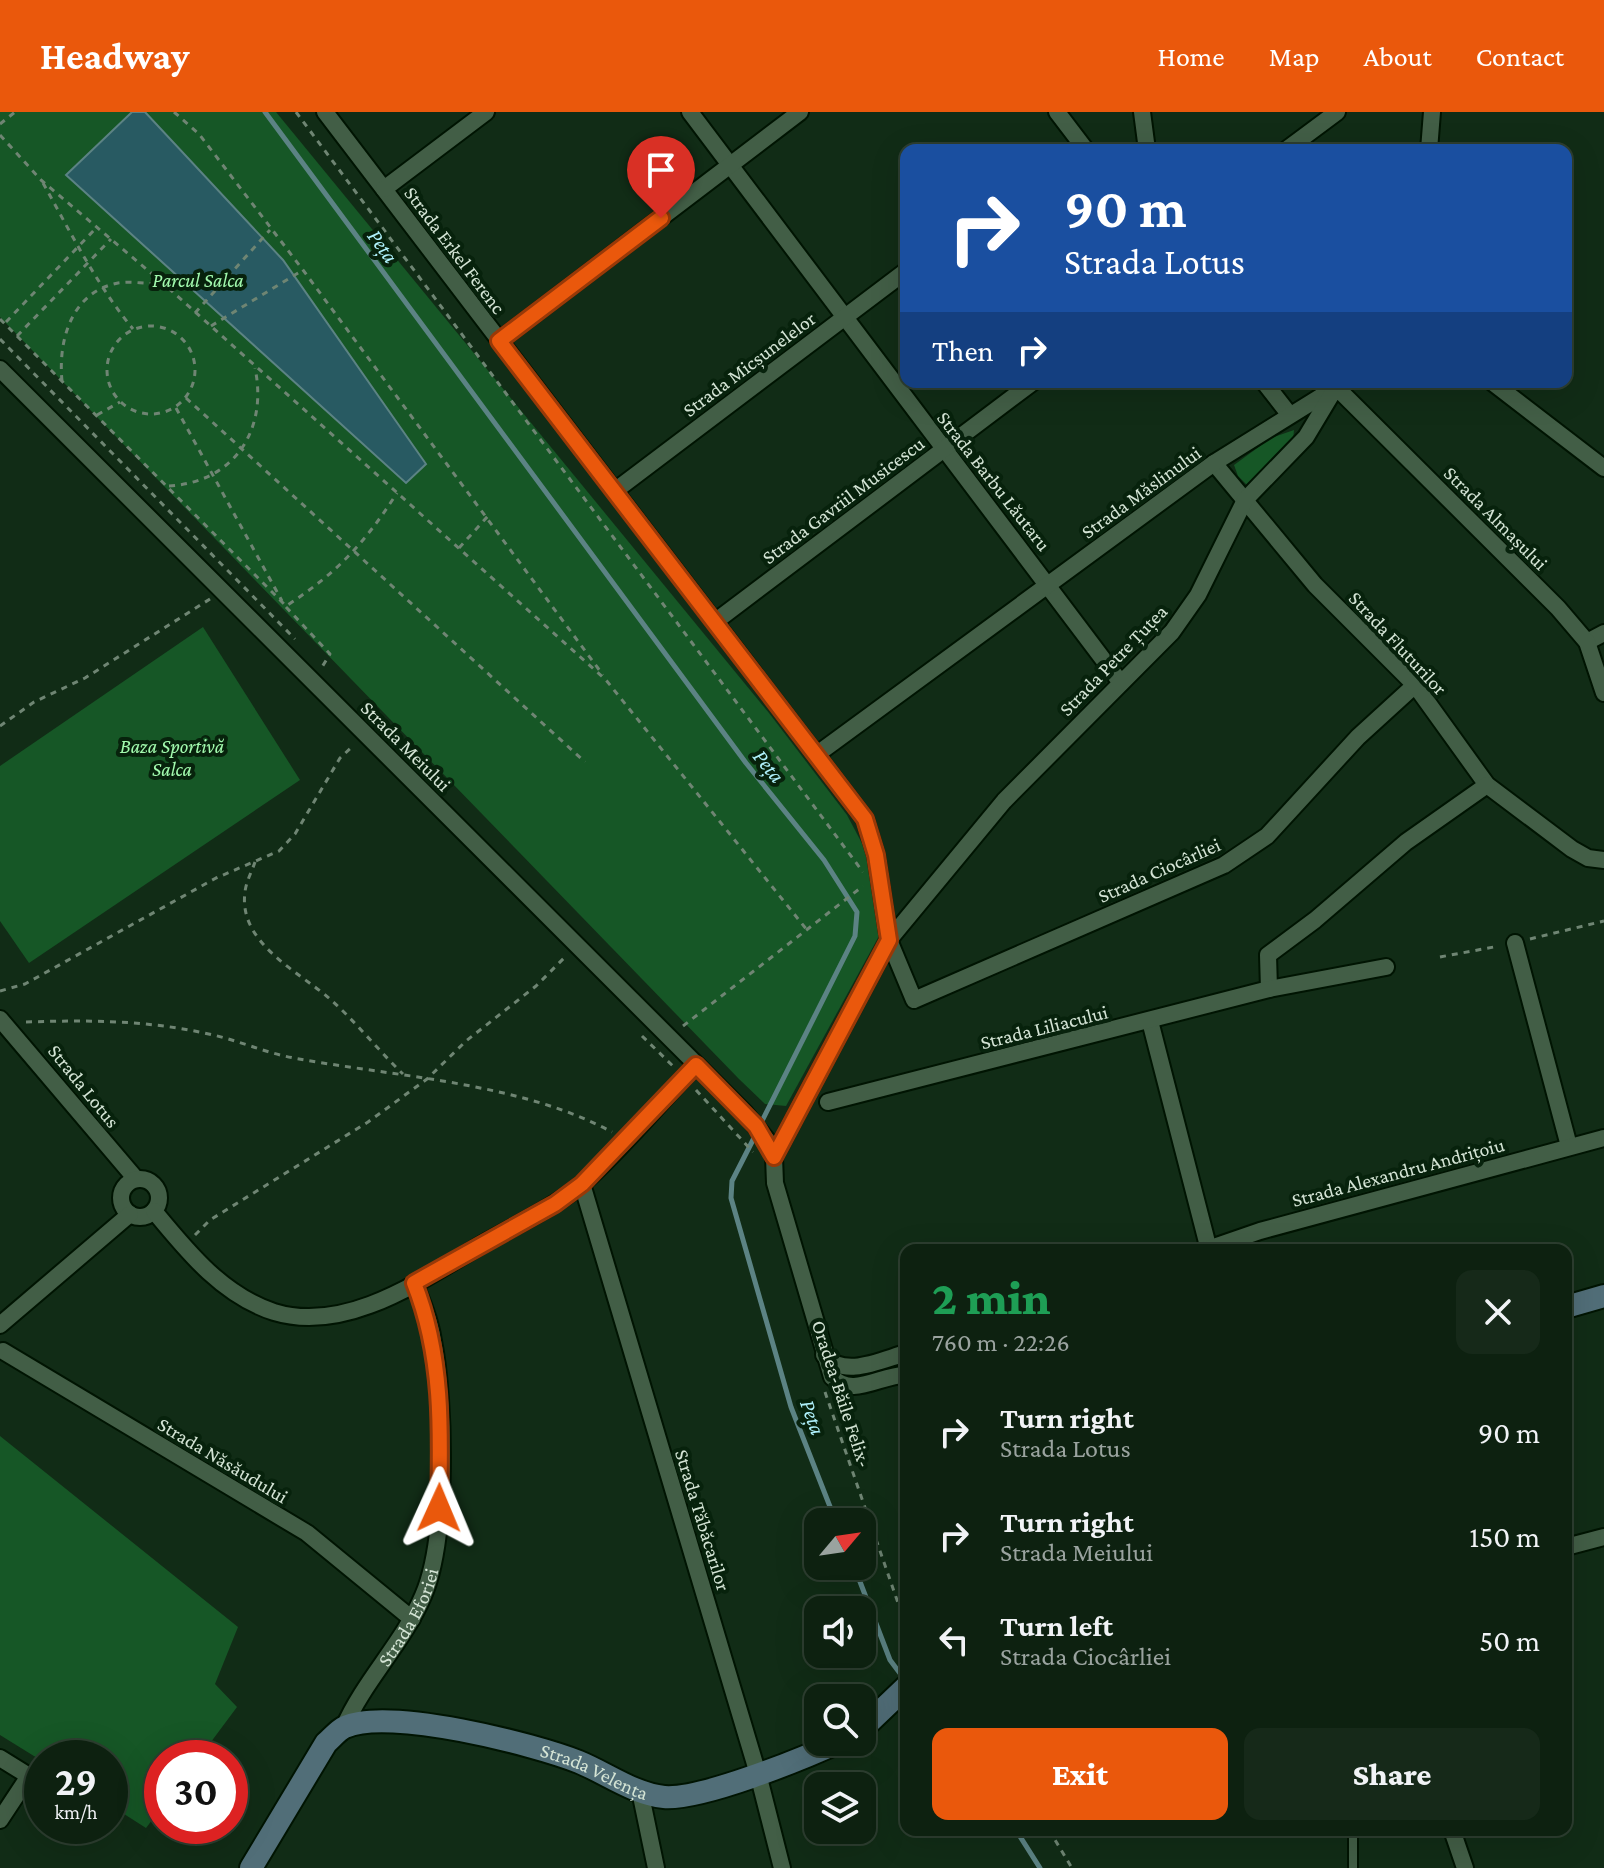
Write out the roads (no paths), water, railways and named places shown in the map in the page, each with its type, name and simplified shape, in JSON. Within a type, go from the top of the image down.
[{"type":"main road","points":[[1572,1305],[1604,1296]]},
{"type":"main road","points":[[876,1717],[900,1694]]},
{"type":"main road","name":"Strada Velența","points":[[344,1727],[384,1723],[486,1736],[580,1762],[640,1791],[665,1797],[680,1796],[758,1774],[804,1756]]},
{"type":"main road","name":"Strada Eforiei","points":[[251,1868],[316,1756],[344,1727]]},
{"type":"street","name":"Strada Erkel Ferenc","points":[[325,112],[865,819],[871,833],[889,940],[914,1000]]},
{"type":"street","points":[[384,189],[486,112]]},
{"type":"street","name":"Strada Barbu Lăutaru","points":[[690,112],[1121,683]]},
{"type":"street","points":[[499,341],[800,112]]},
{"type":"street","points":[[1057,112],[1076,144]]},
{"type":"street","points":[[1142,112],[1146,144]]},
{"type":"street","points":[[1294,144],[1337,112]]},
{"type":"street","points":[[1429,144],[1432,112]]},
{"type":"street","name":"Strada Micșunelelor","points":[[616,490],[900,275]]},
{"type":"street","name":"Strada Meiului","points":[[0,369],[745,1113],[767,1140],[774,1157]]},
{"type":"street","name":"Strada Gavriil Musicescu","points":[[716,621],[1025,388]]},
{"type":"street","points":[[1269,388],[1289,414]]},
{"type":"street","name":"Strada Măslinului","points":[[816,755],[1214,463],[1331,388]]},
{"type":"street","name":"Strada Petre Țuțea","points":[[774,1157],[889,940],[1004,801],[1186,613],[1245,500],[1306,437],[1336,388]]},
{"type":"street","name":"Strada Almașului","points":[[1342,388],[1558,608],[1587,642],[1604,693]]},
{"type":"street","points":[[1500,388],[1604,468]]},
{"type":"street","name":"Strada Fluturilor","points":[[1214,463],[1315,585],[1415,685],[1487,785],[1572,849],[1588,858],[1604,860]]},
{"type":"street","points":[[1587,642],[1604,633]]},
{"type":"street","name":"Strada Ciocârliei","points":[[914,1000],[1224,865],[1267,836],[1358,737],[1415,685]]},
{"type":"street","points":[[1269,989],[1268,955],[1315,920],[1406,842],[1487,785]]},
{"type":"street","points":[[1515,943],[1569,1146]]},
{"type":"street","name":"Strada Liliacului","points":[[828,1102],[1269,989],[1386,967]]},
{"type":"street","name":"Strada Lotus","points":[[3,1021],[136,1179]]},
{"type":"street","points":[[1150,1021],[1205,1244]]},
{"type":"street","points":[[154,1211],[184,1247],[236,1293],[261,1307],[294,1316],[342,1312],[385,1298],[555,1204],[582,1184],[696,1065]]},
{"type":"street","name":"Strada Alexandru Andrițoiu","points":[[1220,1244],[1604,1138]]},
{"type":"street","points":[[774,1157],[775,1183],[832,1377],[843,1385],[860,1386],[900,1376]]},
{"type":"street","points":[[136,1179],[148,1181],[157,1189],[159,1202],[154,1211],[141,1217],[130,1214],[122,1204],[122,1192],[136,1179]]},
{"type":"street","name":"Strada Tăbăcarilor","points":[[582,1184],[758,1774],[782,1868]]},
{"type":"street","points":[[0,1325],[130,1214]]},
{"type":"street","name":"Strada Eforiei","points":[[344,1727],[412,1619],[434,1561],[440,1485],[434,1341],[414,1283]]},
{"type":"street","name":"Strada Năsăudului","points":[[3,1351],[307,1533],[412,1619]]},
{"type":"street","points":[[823,1354],[838,1366],[850,1368],[900,1355]]},
{"type":"street","points":[[1572,1545],[1604,1537]]},
{"type":"street","points":[[0,1758],[29,1776],[0,1820]]},
{"type":"street","points":[[640,1791],[656,1868]]},
{"type":"street","points":[[1454,1836],[1465,1868]]},
{"type":"lane","points":[[1353,1836],[1353,1868]]},
{"type":"water","points":[[132,112],[145,112],[283,260],[426,464],[406,483],[66,175]]},
{"type":"waterway","name":"Peța","points":[[265,112],[746,763],[824,860],[857,912],[855,936],[760,1125]]},
{"type":"waterway","name":"Peța","points":[[756,1134],[732,1181],[731,1198],[791,1407],[831,1508]]},
{"type":"waterway","name":"Peța","points":[[859,1580],[890,1660],[900,1673]]},
{"type":"waterway","name":"Peța","points":[[1020,1836],[1040,1868]]},
{"type":"park label","name":"Parcul Salca","points":[[198,280]]},
{"type":"park label","name":"Baza Sportivă Salca","points":[[172,758]]}]
